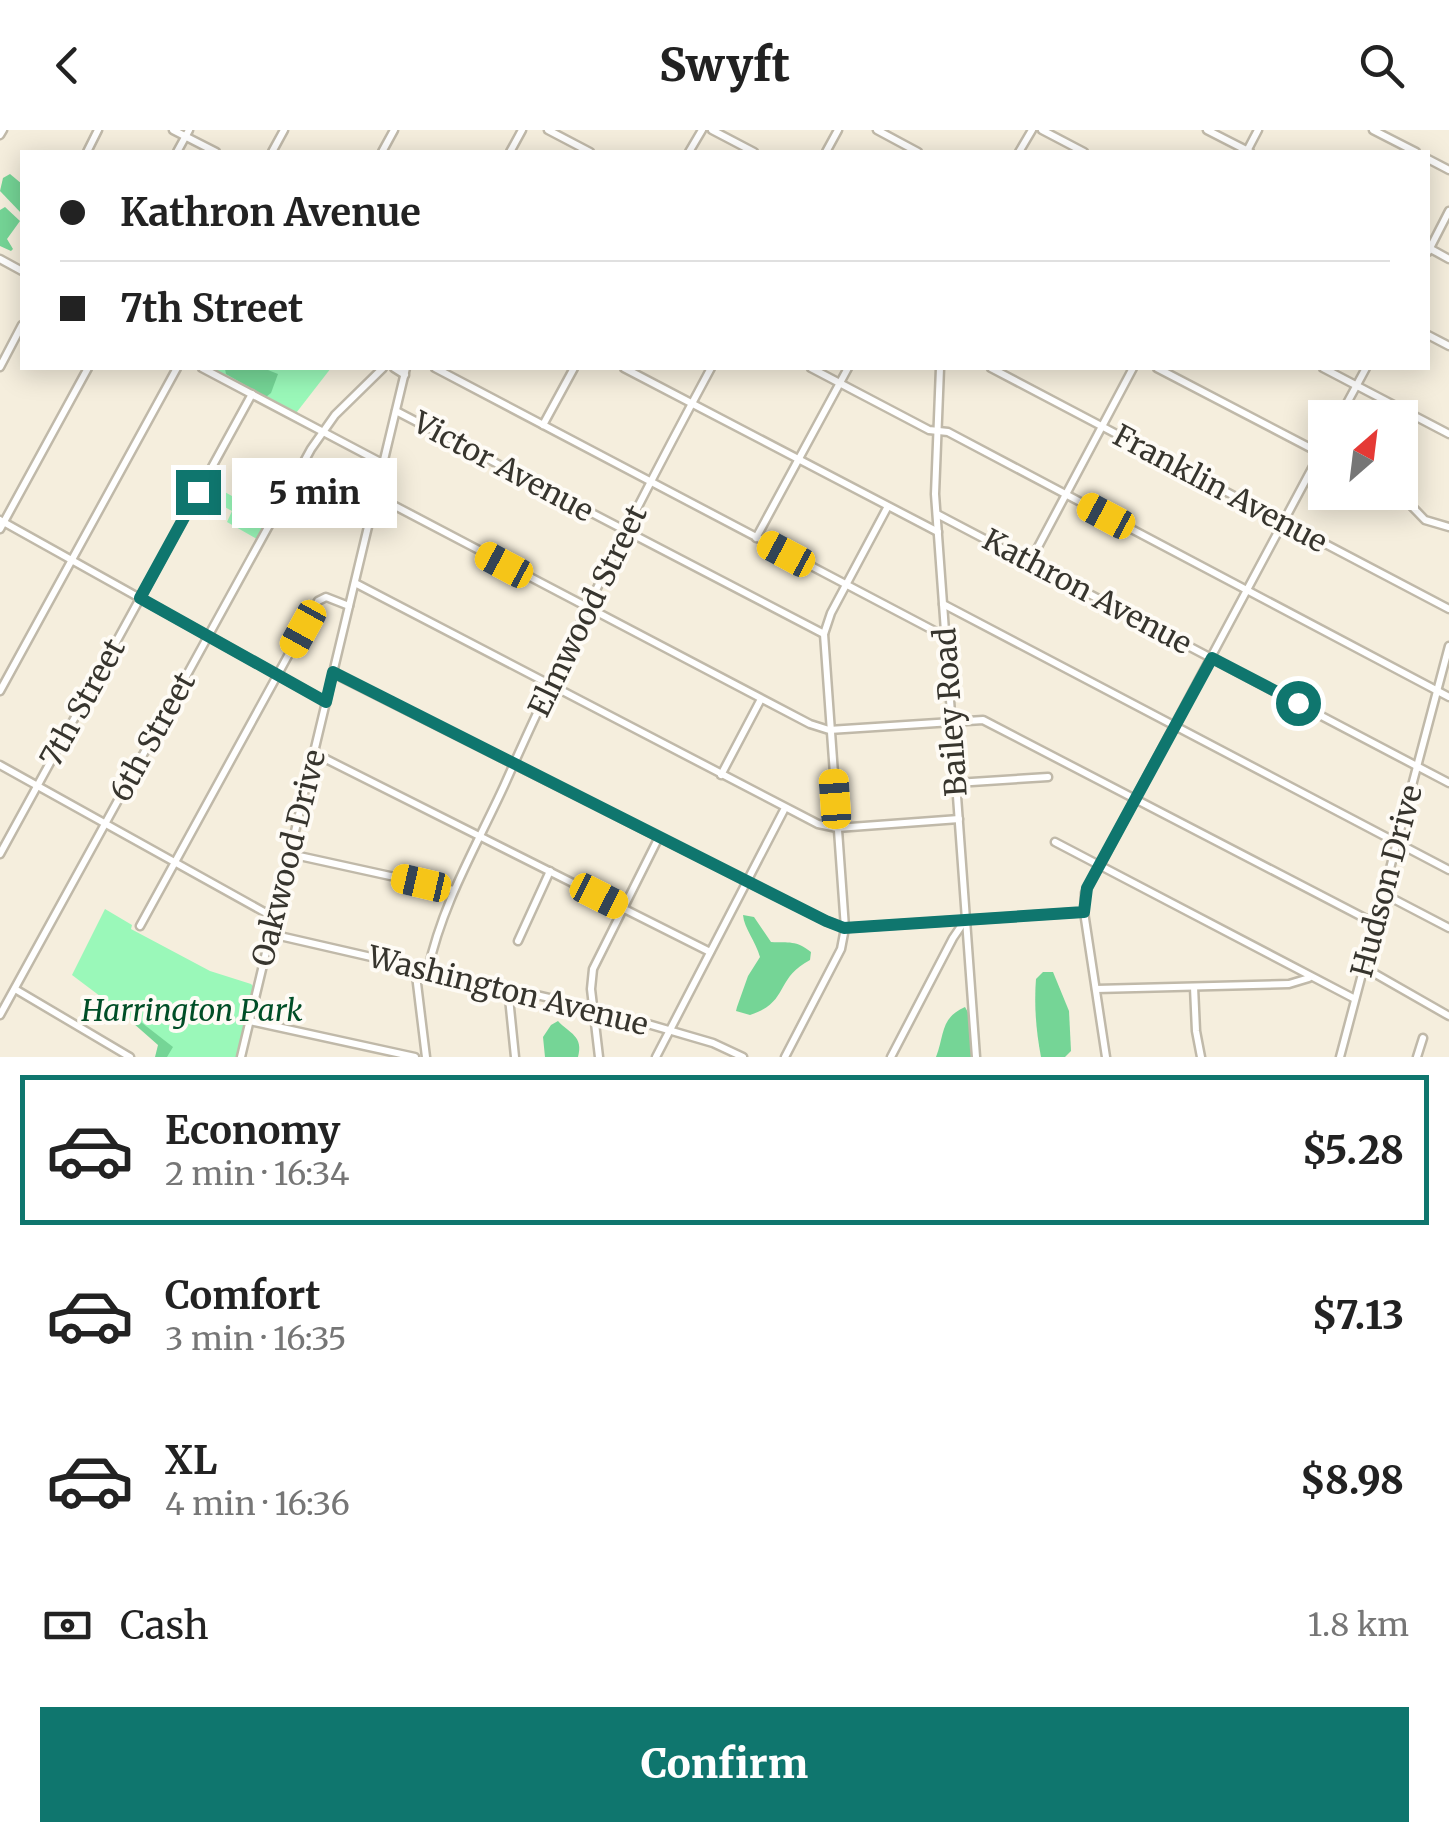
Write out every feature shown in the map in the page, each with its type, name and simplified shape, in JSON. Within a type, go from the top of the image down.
[{"type":"street","points":[[173,130],[187,133],[213,150]]},
{"type":"street","points":[[548,130],[586,150]]},
{"type":"street","points":[[712,130],[750,150]]},
{"type":"street","points":[[876,130],[914,150]]},
{"type":"street","points":[[1042,130],[1080,150]]},
{"type":"street","points":[[1208,130],[1244,150]]},
{"type":"street","points":[[1378,131],[1412,150]]},
{"type":"street","points":[[1430,245],[1449,211]]},
{"type":"street","points":[[0,366],[20,330]]},
{"type":"street","points":[[87,370],[1,523],[326,702]]},
{"type":"street","points":[[0,692],[177,370]]},
{"type":"street","points":[[206,370],[384,464]]},
{"type":"street","name":"6th Street","points":[[0,1013],[322,431],[381,370]]},
{"type":"street","points":[[439,370],[946,637]]},
{"type":"street","points":[[543,425],[573,370]]},
{"type":"street","points":[[628,370],[938,532]]},
{"type":"street","name":"Elmwood Street","points":[[428,970],[438,926],[454,890],[550,686],[710,370]]},
{"type":"street","points":[[816,370],[917,424],[948,432],[1449,697]]},
{"type":"street","points":[[756,538],[847,370]]},
{"type":"street","name":"Bailey Road","points":[[940,370],[936,514],[976,1057]]},
{"type":"street","name":"Franklin Avenue","points":[[995,370],[1449,609]]},
{"type":"street","points":[[1030,562],[1131,370]]},
{"type":"street","points":[[1161,370],[1308,447]]},
{"type":"street","points":[[1328,370],[1449,434]]},
{"type":"street","points":[[1348,400],[1365,370]]},
{"type":"street","name":"Oakwood Drive","points":[[240,1057],[405,371]]},
{"type":"street","name":"7th Street","points":[[0,854],[252,394]]},
{"type":"street","name":"Victor Avenue","points":[[396,411],[824,634]]},
{"type":"street","points":[[1106,1057],[1084,912],[1085,892],[1308,476]]},
{"type":"street","points":[[376,496],[761,699],[830,730],[952,720],[979,719],[992,723],[1376,924]]},
{"type":"street","points":[[785,1057],[841,949],[844,928],[824,634],[887,508]]},
{"type":"street","points":[[1415,510],[1425,520],[1449,528]]},
{"type":"street","name":"Kathron Avenue","points":[[936,514],[1449,783]]},
{"type":"street","points":[[355,583],[818,824],[837,828],[959,819]]},
{"type":"street","points":[[140,926],[318,601],[326,597],[349,606]]},
{"type":"street","points":[[943,604],[1449,870]]},
{"type":"street","name":"Hudson Drive","points":[[1340,1057],[1449,646]]},
{"type":"street","points":[[333,672],[844,928],[1084,912]]},
{"type":"street","points":[[721,774],[761,699]]},
{"type":"street","points":[[314,753],[710,952]]},
{"type":"street","points":[[0,765],[275,918]]},
{"type":"street","points":[[956,783],[1048,777]]},
{"type":"street","points":[[656,1057],[785,808]]},
{"type":"street","points":[[599,1057],[593,970],[659,837]]},
{"type":"street","points":[[1055,842],[1356,999]]},
{"type":"street","points":[[290,854],[454,890]]},
{"type":"street","points":[[518,941],[550,872]]},
{"type":"street","points":[[1384,894],[1449,928]]},
{"type":"street","points":[[891,1057],[952,938],[966,919]]},
{"type":"street","name":"Washington Avenue","points":[[270,934],[593,1008],[713,1043],[742,1057]]},
{"type":"street","points":[[415,967],[426,1057]]},
{"type":"street","points":[[1364,968],[1449,1016]]},
{"type":"street","points":[[1096,990],[1289,984],[1312,978]]},
{"type":"street","points":[[1194,987],[1201,1057]]},
{"type":"street","points":[[14,988],[130,1057]]},
{"type":"street","points":[[508,988],[515,1057]]},
{"type":"street","points":[[250,1020],[414,1057]]},
{"type":"street","points":[[1417,1057],[1423,1038]]},
{"type":"green space","points":[[10,174],[20,182],[20,212],[0,191],[3,178]]},
{"type":"green space","points":[[5,207],[20,221],[7,239],[11,251],[0,246],[0,210]]},
{"type":"green space","points":[[207,370],[329,370],[293,417]]},
{"type":"green space","points":[[225,370],[268,370],[278,374],[266,397]]},
{"type":"green space","points":[[207,482],[239,500],[245,490],[275,506],[257,539],[227,522],[232,511],[201,494]]},
{"type":"green space","name":"Harrington Park","points":[[105,909],[132,925],[131,929],[210,971],[251,984],[257,990],[241,1057],[157,1057],[161,1042],[72,975]]},
{"type":"green space","points":[[743,915],[754,917],[771,942],[796,944],[811,952],[810,960],[791,975],[771,1004],[750,1015],[736,1011],[748,976],[760,957]]},
{"type":"green space","points":[[1043,972],[1053,972],[1069,1011],[1071,1051],[1065,1057],[1041,1057],[1035,989],[1036,979]]},
{"type":"green space","points":[[965,1007],[971,1018],[973,1057],[936,1057],[947,1022]]},
{"type":"green space","points":[[137,1019],[173,1047],[167,1057],[155,1057],[158,1045],[133,1023]]},
{"type":"green space","points":[[558,1021],[577,1040],[578,1057],[545,1057],[543,1037]]},
{"type":"water","points":[[252,499],[262,509],[252,524],[243,521],[237,505]]},
{"type":"route","points":[[198,492],[140,598],[326,702],[333,672],[844,928],[1084,912],[1087,888],[1212,658],[1298,703]]}]
